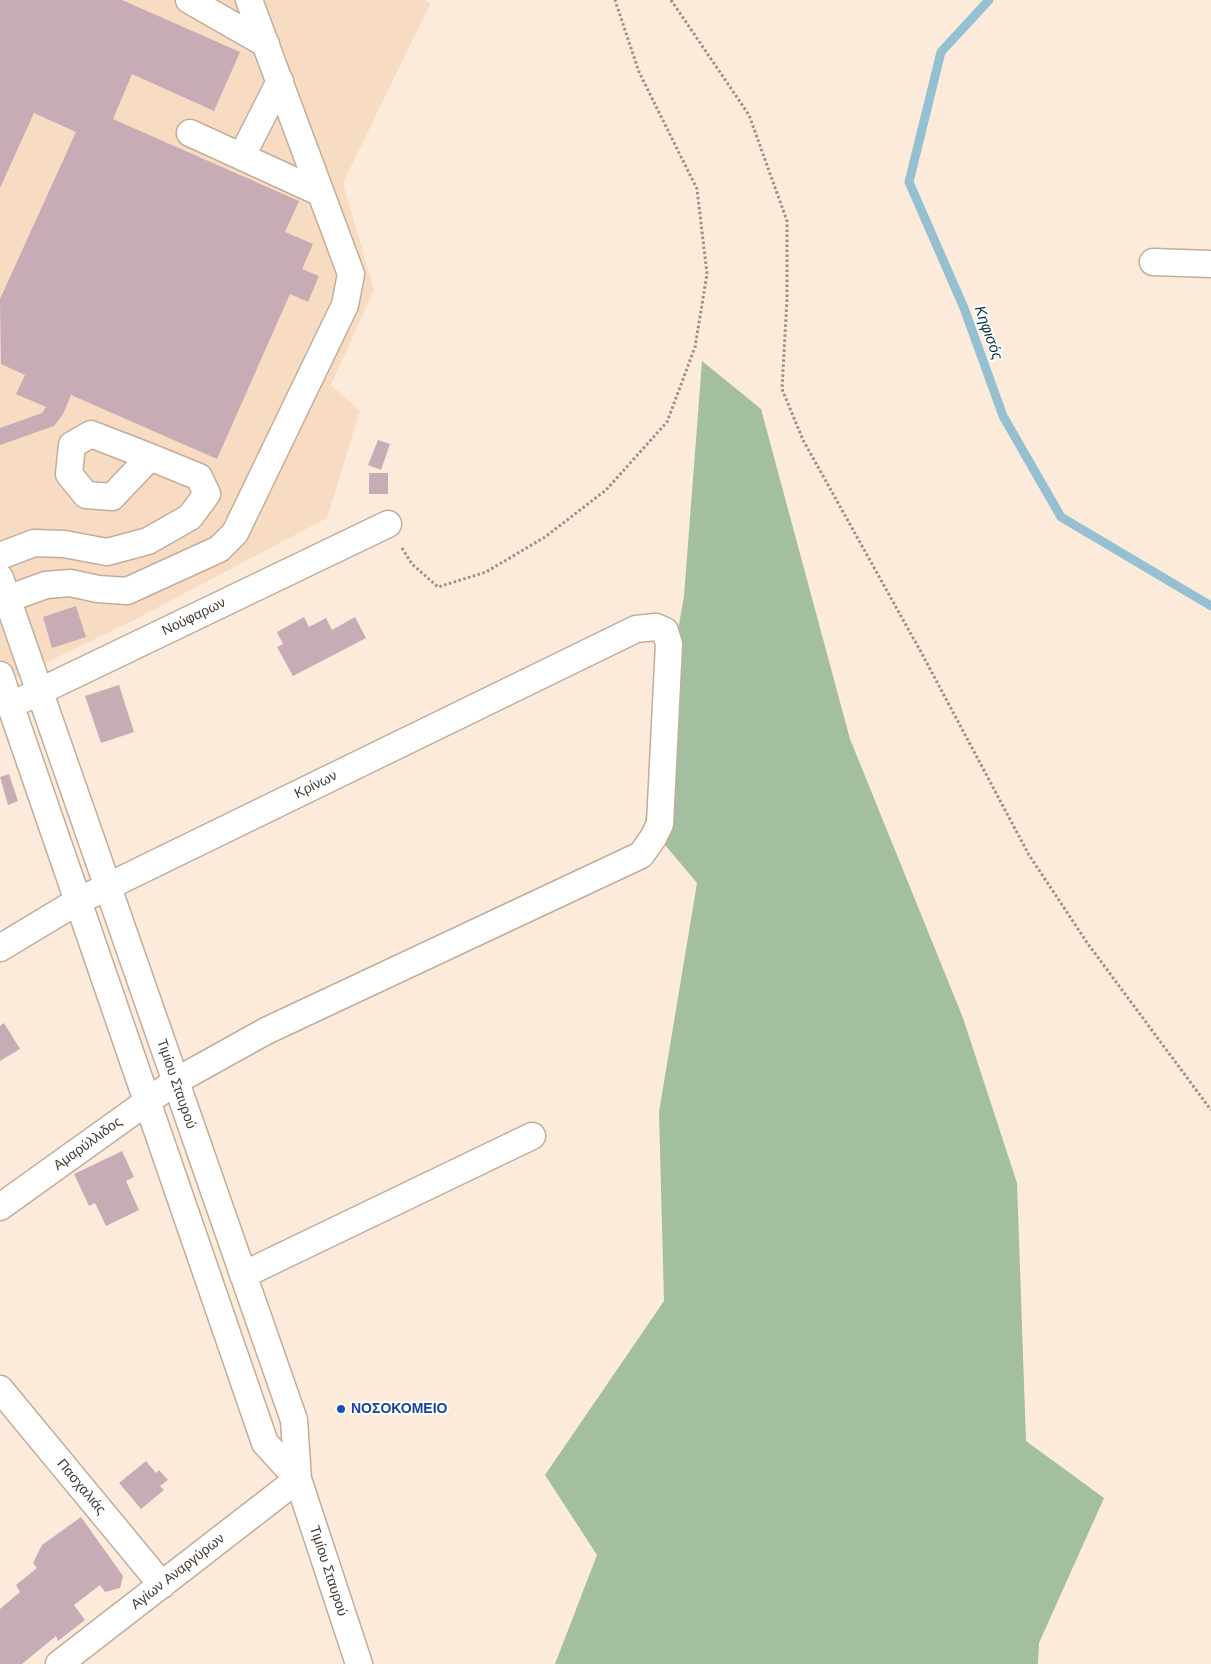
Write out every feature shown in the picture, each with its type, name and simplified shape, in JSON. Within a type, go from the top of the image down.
[{"type":"street","points":[[190,0],[266,44]]},
{"type":"street","points":[[2,593],[46,585],[70,583],[98,589],[127,590],[219,550],[235,533],[345,304],[351,274],[249,0]]},
{"type":"street","points":[[242,156],[280,81]]},
{"type":"street","points":[[190,133],[321,193]]},
{"type":"street","points":[[1154,262],[1211,264]]},
{"type":"street","points":[[0,556],[34,543],[64,544],[107,552],[148,541],[190,517],[207,494],[199,477],[150,457]]},
{"type":"street","name":"Νούφαρων","points":[[6,708],[388,524]]},
{"type":"street","name":"Τιμίου Σταυρού","points":[[2,593],[40,692],[294,1420],[298,1479],[359,1664]]},
{"type":"street","name":"Αμαρύλλιδος","points":[[0,1207],[176,1081],[266,1031],[641,855],[660,824],[669,644],[665,631],[656,627],[636,629]]},
{"type":"street","name":"Κρίνων","points":[[0,948],[78,901],[636,629]]},
{"type":"street","name":"Τιμίου Σταυρού","points":[[0,675],[6,708],[78,901],[265,1443],[298,1479]]},
{"type":"street","points":[[243,1275],[532,1136]]},
{"type":"street","name":"Πασχαλιάς","points":[[0,1388],[162,1585]]},
{"type":"street","name":"Αγίων Αναργύρων","points":[[59,1664],[298,1479]]},
{"type":"path","points":[[388,524],[412,564],[438,587],[486,572],[546,536],[606,490],[667,422],[695,347],[707,274],[697,189],[639,72],[615,0]]},
{"type":"path","points":[[671,0],[749,115],[787,221],[787,300],[782,390],[803,440],[921,652],[1029,855],[1088,944],[1211,1110]]},
{"type":"shaded area","points":[[0,0],[426,0],[430,4],[343,183],[374,290],[331,385],[360,411],[327,518],[134,620],[0,685]]},
{"type":"green space","points":[[702,361],[761,409],[850,739],[963,1018],[1017,1183],[1026,1441],[1104,1498],[1039,1643],[1038,1664],[555,1664],[597,1555],[545,1475],[664,1301],[659,1112],[697,883],[645,821],[684,596]]},
{"type":"building","points":[[0,0],[122,0],[240,52],[214,111],[132,74],[113,119],[299,201],[285,232],[313,244],[302,269],[319,276],[308,302],[290,294],[217,459],[71,395],[63,414],[54,426],[0,445],[0,428],[42,413],[46,407],[16,394],[25,375],[1,364],[0,299],[76,132],[34,113],[0,188]]},
{"type":"building","points":[[378,440],[390,444],[381,470],[368,465]]},
{"type":"building","points":[[369,473],[388,473],[388,494],[369,494]]},
{"type":"building","points":[[76,606],[86,637],[52,648],[43,617]]},
{"type":"building","points":[[304,617],[309,627],[326,618],[332,630],[355,617],[366,638],[293,676],[277,647],[283,644],[277,632]]},
{"type":"building","points":[[119,685],[134,732],[101,743],[85,696]]},
{"type":"building","points":[[9,774],[18,801],[8,805],[0,777]]},
{"type":"building","points":[[4,1023],[20,1049],[0,1061],[0,1026]]},
{"type":"building","points":[[122,1151],[134,1177],[126,1181],[139,1210],[106,1226],[95,1203],[89,1206],[74,1174]]},
{"type":"building","points":[[146,1461],[156,1473],[159,1470],[168,1480],[160,1486],[164,1490],[141,1509],[119,1483]]},
{"type":"building","points":[[81,1517],[123,1576],[120,1588],[105,1592],[100,1585],[74,1605],[85,1620],[58,1641],[56,1636],[22,1664],[0,1664],[0,1609],[20,1592],[16,1585],[37,1568],[33,1563],[42,1545]]},
{"type":"waterway","name":"Κηφισός","points":[[989,0],[941,52],[909,182],[964,308],[1003,416],[1061,517],[1211,606]]},
{"type":"place","name":"ΝΟΣΟΚΟΜΕΙΟ","points":[[341,1409]]}]
